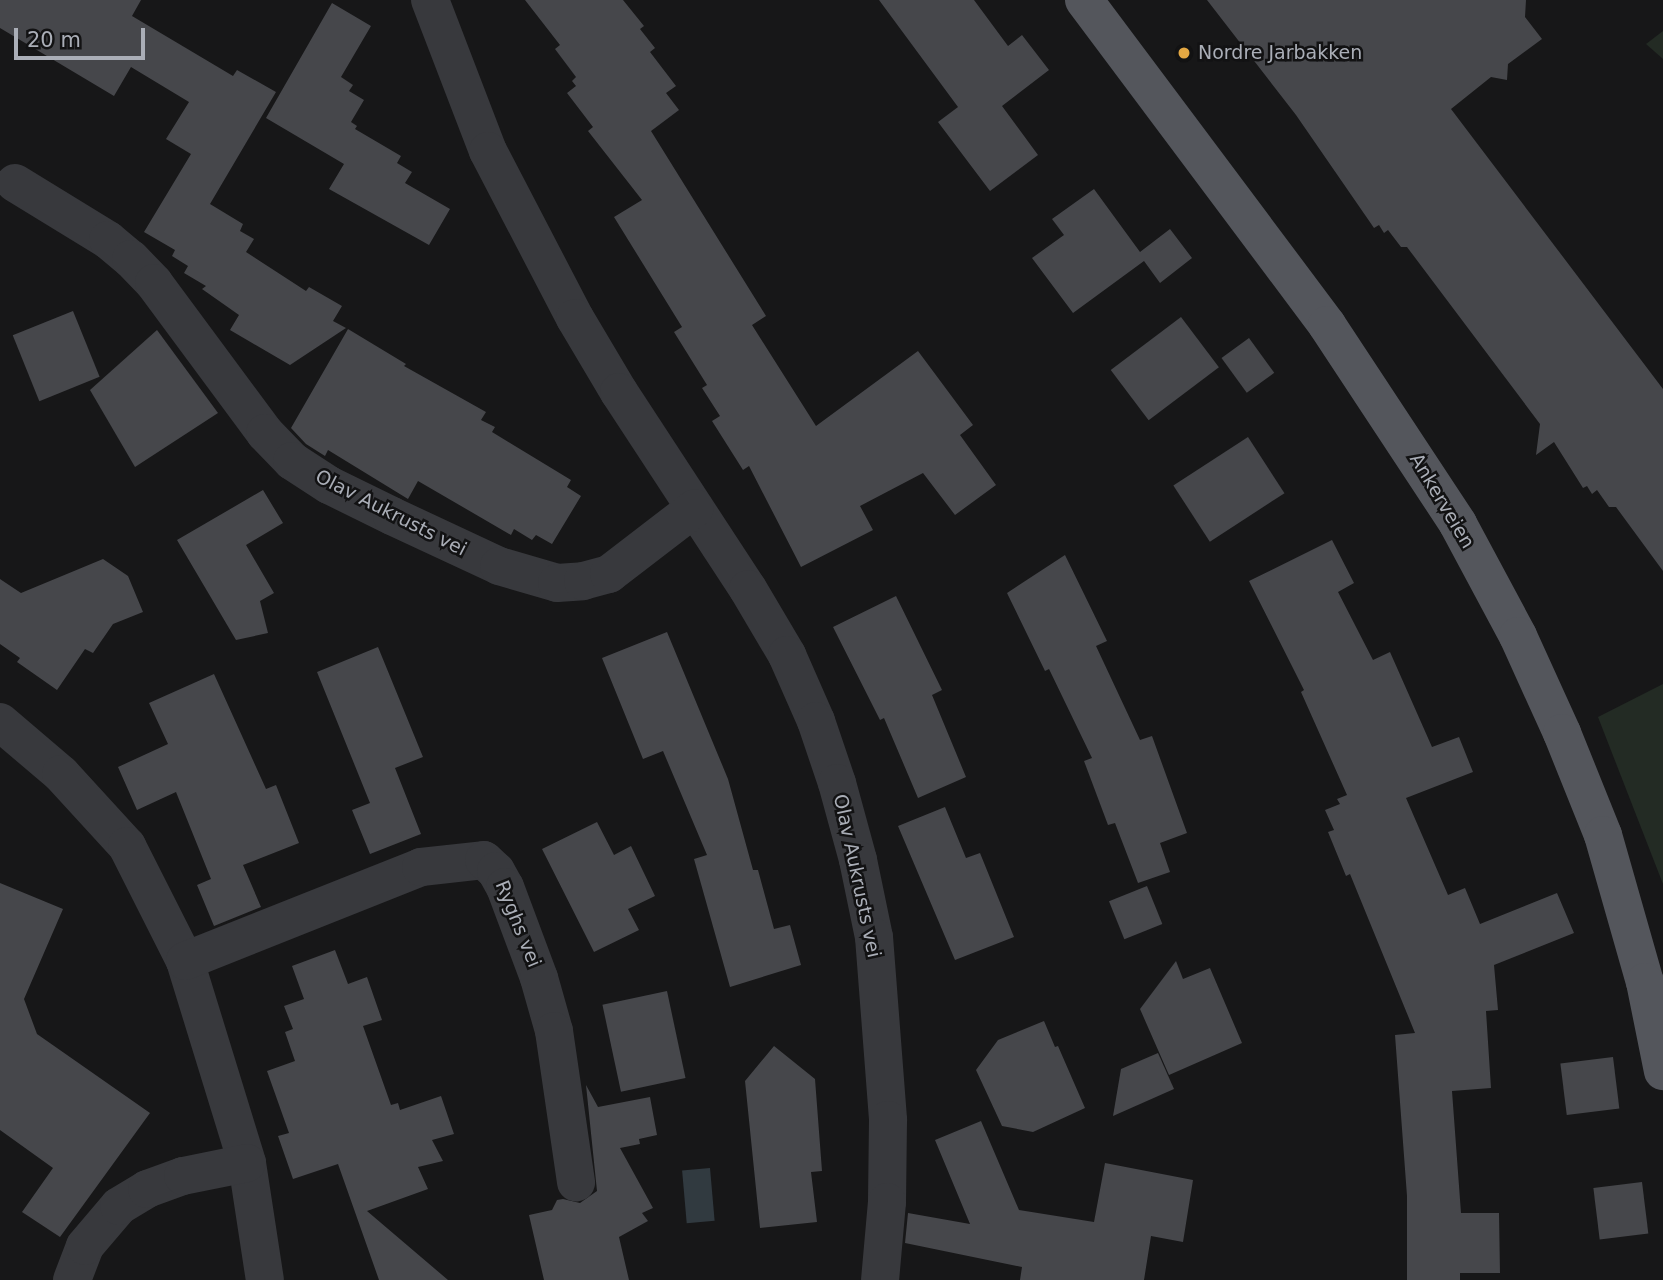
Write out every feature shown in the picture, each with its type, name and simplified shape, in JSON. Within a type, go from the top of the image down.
[{"type":"main road","name":"Ankerveien","points":[[1084,0],[1327,325],[1458,524],[1518,636],[1562,733],[1603,835],[1642,970],[1663,1071]]},
{"type":"street","name":"Olav Aukrusts vei","points":[[430,0],[488,151],[529,232],[619,392],[787,655],[816,721],[837,783],[858,860],[874,937],[888,1120],[887,1202],[880,1280]]},
{"type":"street","name":"Olav Aukrusts vei","points":[[15,183],[108,240],[131,259],[154,283],[265,433],[292,461],[328,485],[416,528],[499,566],[557,583],[609,574],[695,508]]},
{"type":"street","points":[[0,722],[61,774],[127,846],[185,961],[247,1163],[265,1280]]},
{"type":"street","name":"Ryghs vei","points":[[185,961],[421,867],[484,860],[496,871],[505,887],[539,978],[554,1031],[576,1182]]},
{"type":"street","points":[[72,1280],[85,1246],[119,1206],[146,1189],[183,1175],[247,1163]]},
{"type":"shaded area","points":[[1663,31],[1663,59],[1646,44]]},
{"type":"shaded area","points":[[1663,684],[1663,884],[1598,717]]},
{"type":"shaded area","points":[[710,1168],[715,1221],[687,1223],[682,1170]]},
{"type":"building","points":[[0,0],[141,0],[132,16],[233,76],[237,70],[276,92],[210,204],[243,224],[240,231],[254,239],[246,252],[306,291],[309,287],[342,306],[333,321],[346,328],[290,365],[230,330],[239,315],[202,289],[206,286],[184,273],[188,266],[172,256],[175,250],[144,232],[191,154],[166,139],[189,102],[131,67],[114,96],[0,28]]},
{"type":"building","points":[[525,0],[623,0],[644,26],[640,29],[655,48],[650,52],[676,86],[666,93],[679,110],[651,131],[766,316],[752,325],[816,426],[918,351],[973,425],[960,435],[996,485],[955,515],[923,473],[860,506],[873,530],[801,567],[749,466],[743,470],[712,421],[720,416],[702,388],[707,385],[674,332],[682,327],[614,217],[642,200],[588,131],[593,127],[567,93],[576,86],[572,81],[576,77],[555,49],[560,45]]},
{"type":"building","points":[[879,0],[974,0],[1008,46],[1022,35],[1049,70],[1002,106],[1038,155],[990,191],[938,122],[958,107]]},
{"type":"building","points":[[1207,0],[1526,0],[1525,17],[1542,39],[1508,64],[1507,80],[1491,77],[1451,109],[1663,389],[1663,571],[1616,507],[1609,507],[1597,490],[1592,494],[1587,486],[1583,488],[1554,442],[1536,455],[1540,424],[1407,247],[1401,247],[1388,230],[1384,233],[1379,225],[1374,228],[1296,115]]},
{"type":"building","points":[[332,3],[371,26],[341,77],[353,85],[349,91],[364,100],[351,122],[357,126],[355,129],[401,156],[397,163],[412,172],[405,183],[450,209],[429,245],[329,189],[344,164],[266,118]]},
{"type":"building","points":[[1094,189],[1140,252],[1170,229],[1192,258],[1160,283],[1144,261],[1073,313],[1032,258],[1064,235],[1052,219]]},
{"type":"building","points":[[73,311],[100,377],[39,401],[13,335]]},
{"type":"building","points":[[1181,317],[1219,367],[1149,420],[1111,370]]},
{"type":"building","points":[[348,329],[406,364],[404,366],[486,412],[481,420],[495,427],[492,432],[571,480],[567,487],[581,496],[552,544],[536,535],[532,540],[514,529],[511,535],[418,481],[408,499],[328,450],[325,456],[306,444],[291,428]]},
{"type":"building","points":[[157,330],[218,413],[135,467],[90,390]]},
{"type":"building","points":[[1249,338],[1274,373],[1247,393],[1221,358]]},
{"type":"building","points":[[1248,437],[1284,493],[1210,542],[1173,485]]},
{"type":"building","points":[[263,490],[283,523],[246,545],[274,593],[260,601],[268,633],[236,640],[177,540]]},
{"type":"building","points":[[1332,540],[1354,583],[1338,592],[1373,660],[1390,652],[1432,747],[1459,737],[1473,772],[1406,798],[1448,895],[1465,888],[1480,924],[1557,893],[1574,933],[1494,965],[1498,1010],[1486,1011],[1491,1088],[1452,1091],[1461,1213],[1499,1213],[1500,1273],[1460,1273],[1460,1280],[1407,1280],[1407,1196],[1395,1035],[1415,1033],[1350,874],[1346,876],[1328,832],[1334,830],[1325,810],[1340,804],[1337,799],[1347,795],[1301,692],[1304,690],[1249,581]]},
{"type":"building","points":[[1065,555],[1107,641],[1096,646],[1140,740],[1152,736],[1187,833],[1160,843],[1170,872],[1138,883],[1115,823],[1108,825],[1084,761],[1092,758],[1049,669],[1045,671],[1007,593]]},
{"type":"building","points":[[103,559],[128,576],[143,612],[113,624],[93,653],[85,649],[57,690],[17,662],[20,658],[0,644],[0,579],[21,593]]},
{"type":"building","points":[[896,596],[942,690],[932,695],[966,777],[918,798],[884,718],[880,720],[833,627]]},
{"type":"building","points":[[667,632],[728,779],[753,870],[758,870],[774,929],[790,925],[801,965],[730,987],[694,859],[707,855],[663,751],[643,759],[602,658]]},
{"type":"building","points":[[378,647],[423,757],[395,768],[421,834],[370,854],[352,810],[370,803],[317,672]]},
{"type":"building","points":[[214,674],[266,789],[276,785],[299,843],[243,865],[261,907],[214,926],[197,885],[211,879],[176,792],[137,810],[118,767],[168,744],[149,703]]},
{"type":"building","points":[[945,807],[966,858],[980,853],[1014,937],[955,960],[898,826]]},
{"type":"building","points":[[597,822],[614,855],[631,846],[655,896],[628,909],[639,930],[594,952],[542,849]]},
{"type":"building","points":[[0,883],[63,909],[24,999],[37,1034],[150,1113],[60,1237],[22,1212],[53,1168],[0,1130]]},
{"type":"building","points":[[1147,886],[1162,924],[1124,939],[1109,901]]},
{"type":"building","points":[[335,950],[348,984],[367,977],[382,1020],[363,1026],[391,1105],[398,1103],[400,1110],[441,1096],[454,1134],[432,1140],[443,1161],[418,1167],[428,1189],[367,1211],[448,1280],[379,1280],[338,1164],[293,1179],[278,1136],[289,1133],[267,1071],[295,1061],[285,1032],[293,1029],[284,1006],[304,999],[292,966]]},
{"type":"building","points":[[1176,961],[1183,979],[1210,968],[1242,1043],[1169,1075],[1140,1009]]},
{"type":"building","points":[[667,991],[686,1078],[621,1092],[602,1005]]},
{"type":"building","points":[[1044,1021],[1085,1108],[1033,1132],[1002,1126],[976,1070],[998,1040]]},
{"type":"building","points":[[774,1046],[815,1079],[822,1171],[811,1172],[817,1222],[760,1228],[745,1081]]},
{"type":"building","points":[[1158,1053],[1174,1089],[1113,1116],[1121,1069]]},
{"type":"building","points":[[1613,1057],[1619,1109],[1567,1115],[1560,1063]]},
{"type":"building","points":[[586,1085],[598,1107],[650,1097],[657,1135],[639,1139],[640,1144],[620,1148],[653,1208],[642,1213],[648,1221],[619,1237],[629,1280],[544,1280],[529,1215],[552,1210],[557,1200],[580,1203],[597,1191]]},
{"type":"building","points":[[981,1121],[1019,1210],[1094,1222],[1105,1163],[1193,1180],[1183,1242],[1151,1236],[1144,1280],[1020,1280],[1022,1267],[905,1243],[908,1213],[970,1224],[935,1140]]},
{"type":"building","points":[[1642,1182],[1648,1234],[1600,1240],[1593,1188]]},
{"type":"place","name":"Nordre Jarbakken","points":[[1184,53]]}]
